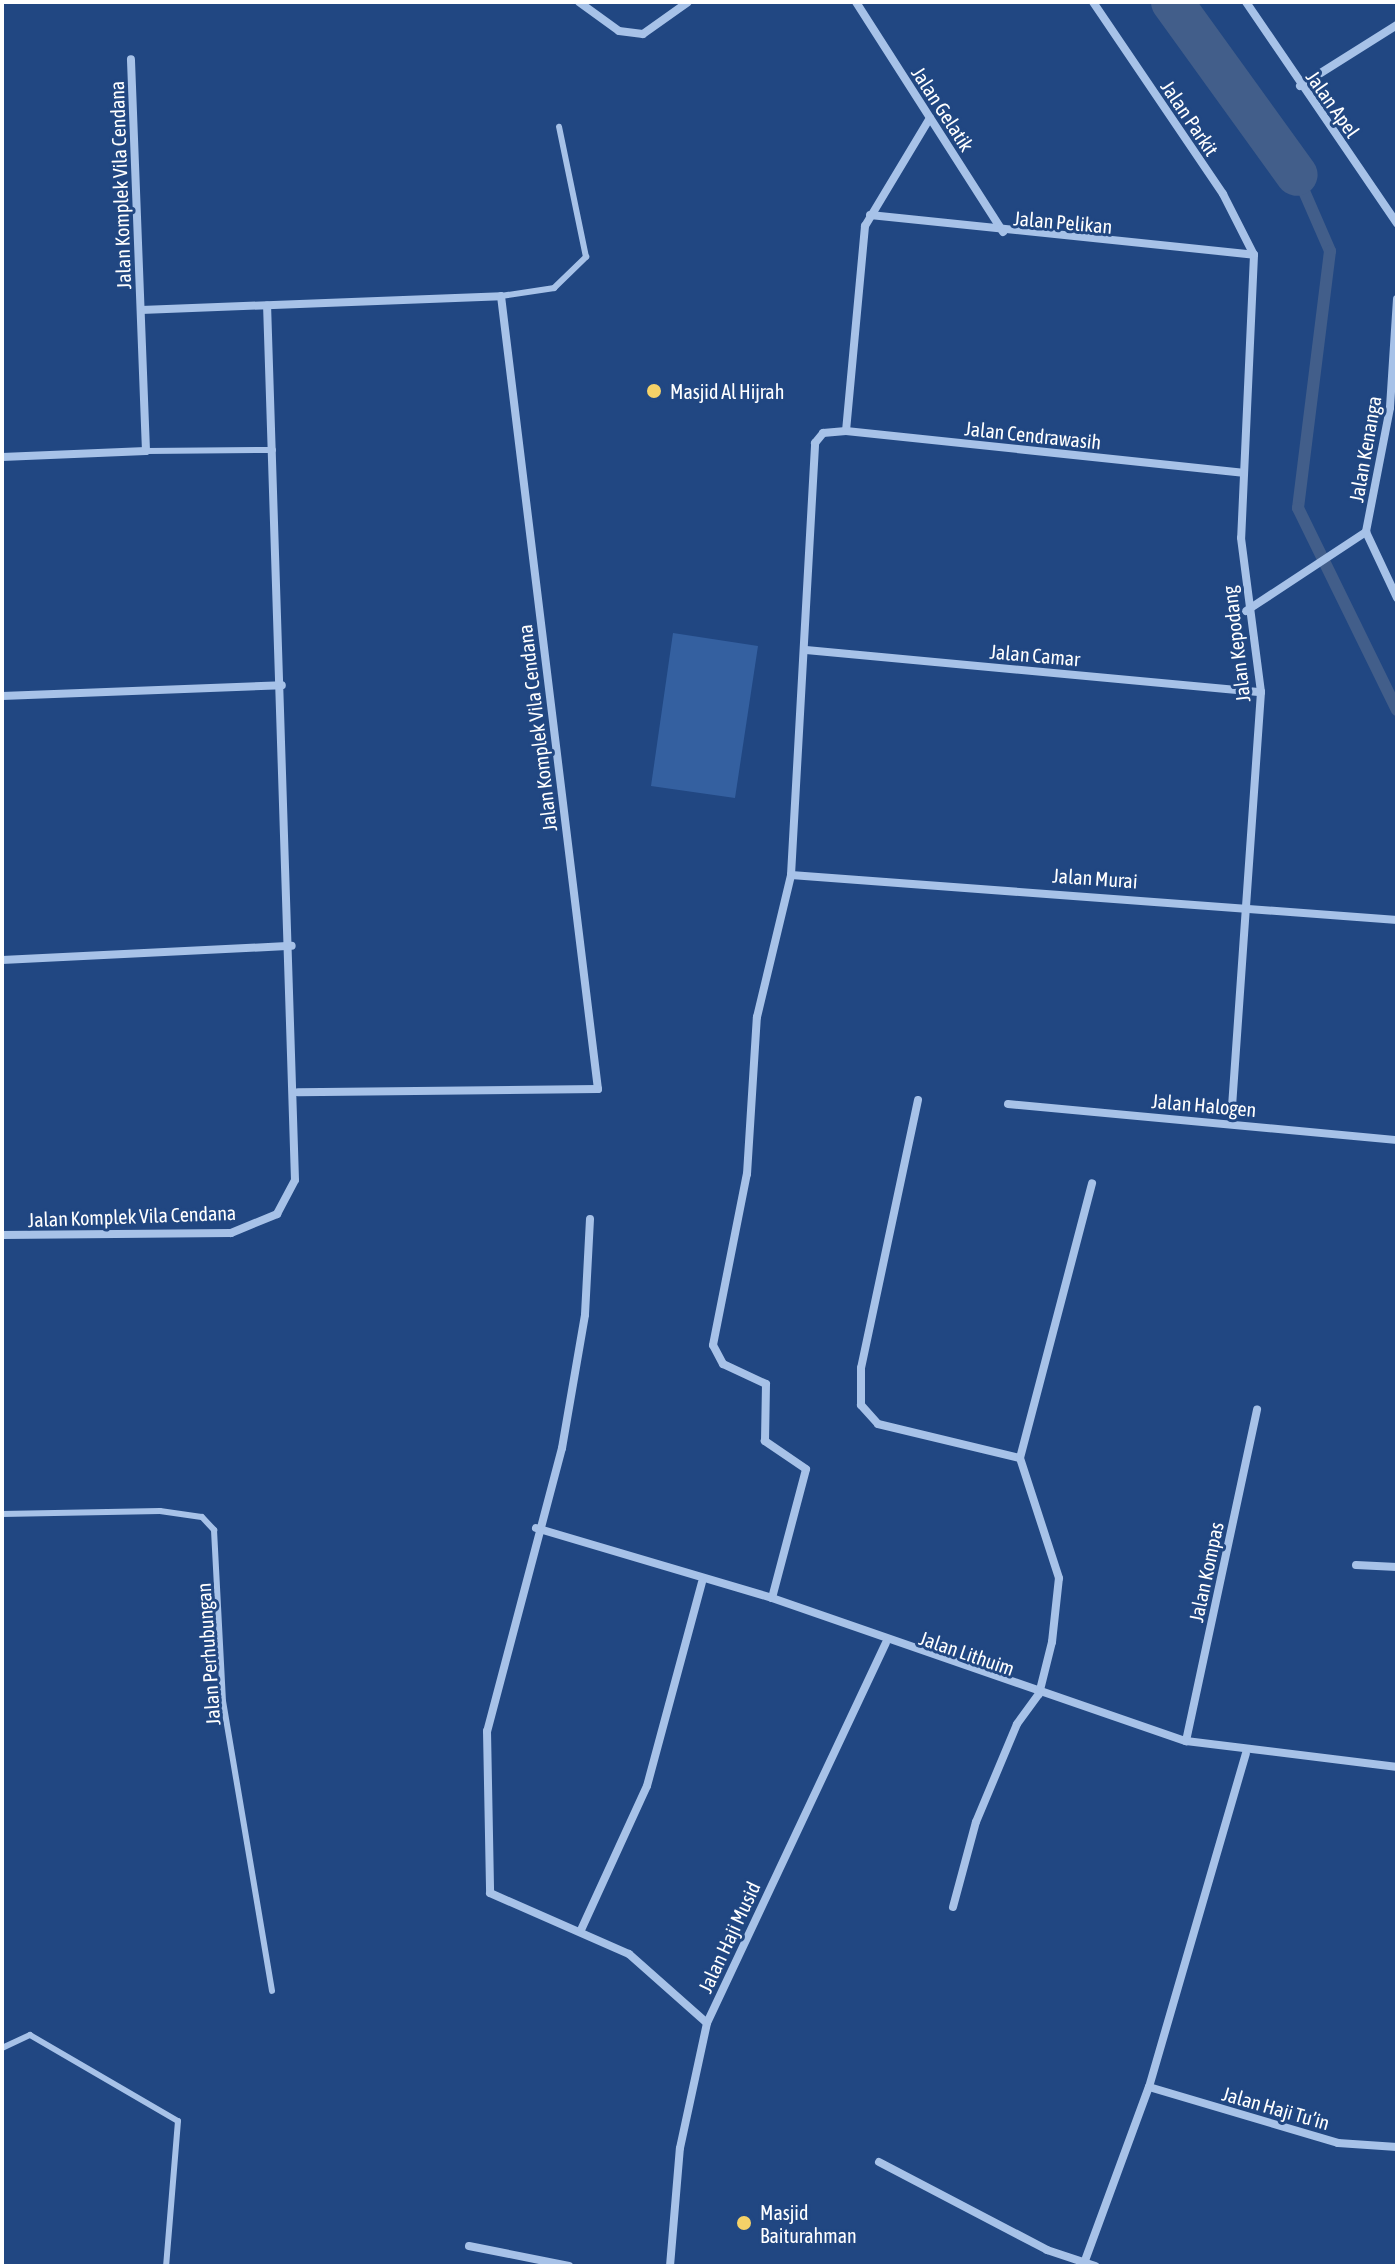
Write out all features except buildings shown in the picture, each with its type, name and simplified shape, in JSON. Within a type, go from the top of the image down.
[{"type":"street","points":[[579,2],[619,31],[643,34],[688,2]]},
{"type":"street","name":"Jalan Gelatik","points":[[856,2],[1003,232]]},
{"type":"street","name":"Jalan Parkit","points":[[1093,2],[1223,194],[1254,255]]},
{"type":"street","name":"Jalan Apel","points":[[1246,2],[1300,86],[1397,223]]},
{"type":"street","points":[[1300,86],[1397,25]]},
{"type":"street","name":"Jalan Komplek Vila Cendana","points":[[131,59],[146,451]]},
{"type":"street","points":[[846,431],[858,257],[870,215],[930,118]]},
{"type":"street","name":"Jalan Pelikan","points":[[870,215],[1003,232],[1254,255]]},
{"type":"street","name":"Jalan Kepodang","points":[[1231,1124],[1261,692],[1246,611],[1243,473],[1254,255]]},
{"type":"street","name":"Jalan Komplek Vila Cendana","points":[[141,310],[501,296],[598,1089],[298,1092]]},
{"type":"street","name":"Jalan Kenanga","points":[[1397,299],[1394,409],[1366,532],[1397,598]]},
{"type":"street","name":"Jalan Komplek Vila Cendana","points":[[2,1235],[231,1233],[277,1214],[295,1180],[298,1092],[267,305]]},
{"type":"street","name":"Jalan Cendrawasih","points":[[806,650],[820,435],[846,431],[1243,473]]},
{"type":"street","points":[[2,457],[146,451]]},
{"type":"street","points":[[1246,611],[1282,581],[1366,532]]},
{"type":"street","points":[[772,1598],[806,1469],[765,1441],[766,1384],[723,1364],[713,1345],[747,1174],[757,1017],[791,875],[806,650]]},
{"type":"street","name":"Jalan Camar","points":[[806,650],[1261,692]]},
{"type":"street","points":[[2,696],[282,685]]},
{"type":"street","name":"Jalan Murai","points":[[791,875],[1246,903],[1397,920]]},
{"type":"street","points":[[2,960],[292,946]]},
{"type":"street","points":[[918,1100],[861,1368],[861,1405],[878,1424],[1020,1458]]},
{"type":"street","name":"Jalan Halogen","points":[[1008,1104],[1397,1140]]},
{"type":"street","points":[[953,1907],[976,1822],[1017,1724],[1039,1694],[1059,1578],[1020,1458],[1092,1183]]},
{"type":"street","points":[[590,1219],[575,1384],[536,1528],[487,1731],[490,1893],[581,1930],[658,1974],[707,2023]]},
{"type":"street","name":"Jalan Kompas","points":[[1186,1741],[1257,1410]]},
{"type":"street","name":"Jalan Lithuim","points":[[536,1528],[702,1582],[772,1598],[886,1643],[1186,1741],[1246,1754],[1397,1767]]},
{"type":"street","points":[[1356,1565],[1397,1567]]},
{"type":"street","points":[[581,1930],[647,1786],[702,1582]]},
{"type":"street","name":"Jalan Haji Musid","points":[[670,2266],[680,2148],[707,2023],[886,1643]]},
{"type":"street","points":[[1084,2264],[1149,2087],[1246,1754]]},
{"type":"street","name":"Jalan Haji Tu’in","points":[[1149,2087],[1338,2143],[1397,2147]]},
{"type":"street","points":[[879,2162],[1084,2264],[1095,2266]]},
{"type":"street","points":[[469,2246],[569,2266]]},
{"type":"lane","points":[[501,296],[554,288],[586,257],[559,127]]},
{"type":"lane","points":[[146,451],[273,450]]},
{"type":"lane","name":"Jalan Perhubungan","points":[[2,1514],[160,1511],[202,1517],[214,1530],[223,1701],[272,1991]]},
{"type":"lane","points":[[2,2048],[30,2035],[178,2121],[166,2266]]},
{"type":"shaded area","points":[[673,633],[758,646],[735,798],[651,786]]},
{"type":"waterway","points":[[1172,2],[1297,175]]},
{"type":"waterway","points":[[1297,175],[1330,251],[1298,508],[1397,710]]},
{"type":"place","name":"Masjid Al Hijrah","points":[[654,391]]},
{"type":"place","name":"Masjid Baiturahman","points":[[744,2223]]}]
